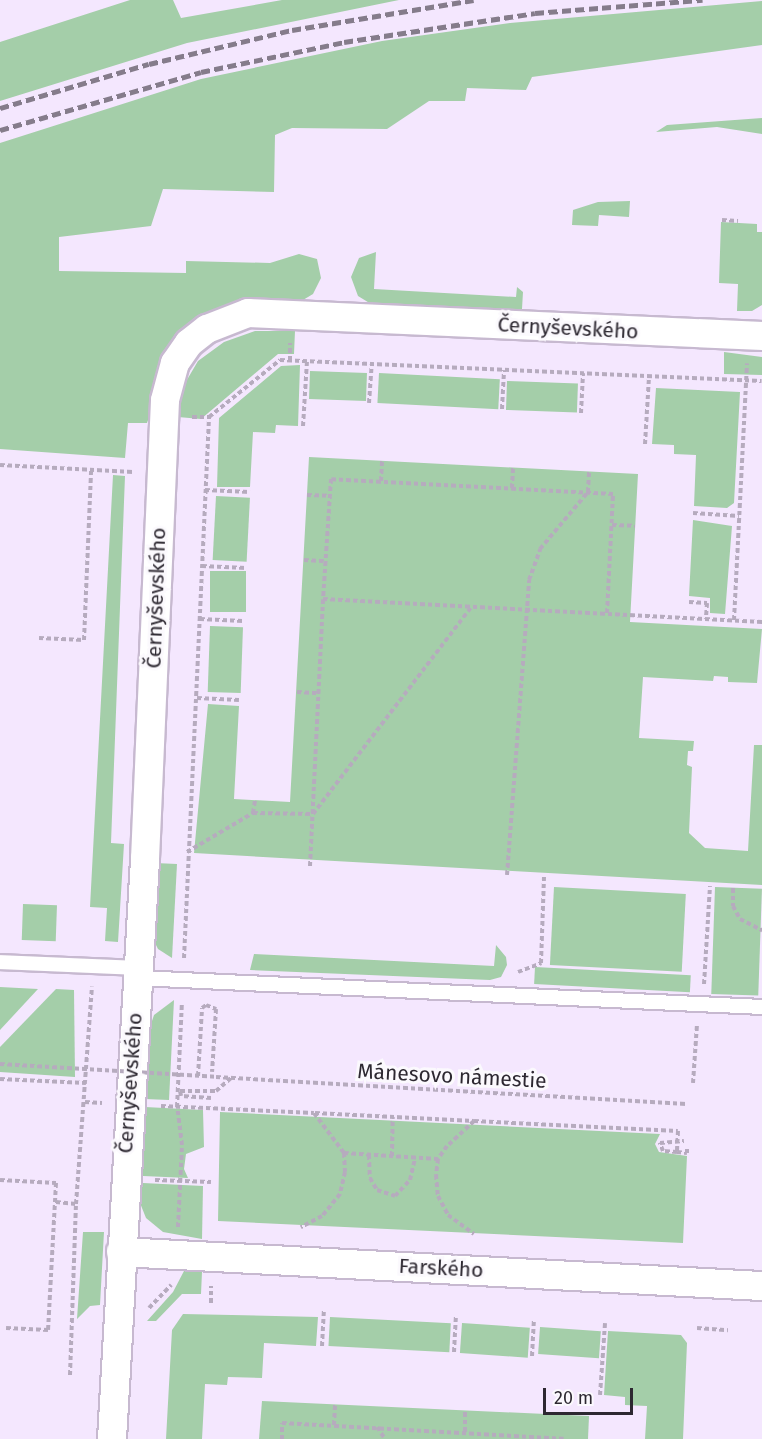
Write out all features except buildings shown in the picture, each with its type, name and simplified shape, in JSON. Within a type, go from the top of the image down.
[{"type":"street","name":"Černyševského","points":[[112,1439],[124,1178],[138,973],[165,400],[175,363],[189,343],[207,329],[248,313],[762,336]]},
{"type":"street","name":"Farského","points":[[121,1252],[762,1286]]},
{"type":"lane","points":[[0,962],[93,966],[138,973],[762,1007]]},
{"type":"path","points":[[722,220],[738,221]]},
{"type":"path","points":[[186,860],[197,698],[209,417],[280,360],[762,381]]},
{"type":"path","points":[[303,426],[307,361]]},
{"type":"path","points":[[369,403],[372,364]]},
{"type":"path","points":[[502,409],[504,370]]},
{"type":"path","points":[[581,413],[583,373]]},
{"type":"path","points":[[645,444],[650,376]]},
{"type":"path","points":[[734,620],[746,381]]},
{"type":"path","points":[[381,460],[381,481]]},
{"type":"path","points":[[0,465],[161,473]]},
{"type":"path","points":[[512,488],[513,467]]},
{"type":"path","points":[[39,638],[84,640],[91,470]]},
{"type":"path","points":[[507,875],[529,580],[540,549],[588,492],[589,471]]},
{"type":"path","points":[[310,866],[331,479],[613,494],[607,613]]},
{"type":"path","points":[[205,490],[250,492]]},
{"type":"path","points":[[307,495],[330,496]]},
{"type":"path","points":[[693,513],[739,516]]},
{"type":"path","points":[[612,525],[635,526]]},
{"type":"path","points":[[304,560],[326,561]]},
{"type":"path","points":[[202,566],[246,568]]},
{"type":"path","points":[[323,599],[762,622]]},
{"type":"path","points":[[689,602],[707,603],[706,619]]},
{"type":"path","points":[[313,814],[472,606]]},
{"type":"path","points":[[200,619],[243,621]]},
{"type":"path","points":[[297,693],[319,693]]},
{"type":"path","points":[[197,698],[239,700]]},
{"type":"path","points":[[253,813],[255,800]]},
{"type":"path","points":[[187,853],[253,813],[313,814]]},
{"type":"path","points":[[518,972],[541,963],[544,877]]},
{"type":"path","points":[[733,888],[733,906],[740,919],[762,930]]},
{"type":"path","points":[[70,1375],[76,1204],[93,966]]},
{"type":"path","points":[[198,1076],[202,1008],[206,1005],[216,1009],[212,1072]]},
{"type":"path","name":"Mánesovo námestie","points":[[0,1064],[686,1104]]},
{"type":"path","points":[[211,1098],[181,1096],[180,1091],[216,1091],[231,1078]]},
{"type":"path","points":[[0,1079],[86,1083]]},
{"type":"path","points":[[211,1108],[678,1131],[677,1152]]},
{"type":"path","points":[[300,1227],[322,1216],[340,1194],[344,1153],[314,1113]]},
{"type":"path","points":[[392,1156],[393,1118]]},
{"type":"path","points":[[474,1122],[438,1159],[438,1196],[448,1215],[474,1234]]},
{"type":"path","points":[[684,1141],[660,1143],[663,1151],[687,1153],[687,1147]]},
{"type":"path","points":[[344,1153],[438,1159]]},
{"type":"path","points":[[369,1155],[370,1178],[377,1190],[395,1196],[410,1180],[415,1158]]},
{"type":"path","points":[[124,1178],[211,1182]]},
{"type":"path","points":[[0,1180],[56,1184],[48,1330],[6,1328]]},
{"type":"path","points":[[56,1202],[76,1204]]},
{"type":"path","points":[[322,1346],[324,1310]]},
{"type":"path","points":[[454,1352],[456,1316]]},
{"type":"path","points":[[532,1356],[534,1320]]},
{"type":"path","points":[[600,1395],[605,1323]]},
{"type":"path","points":[[697,1328],[728,1330]]},
{"type":"path","points":[[334,1425],[335,1404]]},
{"type":"path","points":[[465,1410],[465,1432]]},
{"type":"path","points":[[282,1439],[282,1423],[459,1431],[564,1439]]},
{"type":"path","points":[[377,1428],[385,1439]]},
{"type":"path","points":[[454,1439],[459,1431]]},
{"type":"green space","points":[[130,0],[173,0],[181,18],[282,0],[399,0],[187,43],[0,101],[0,42]]},
{"type":"green space","points":[[762,1],[762,45],[532,77],[526,90],[467,88],[465,101],[429,101],[387,129],[292,128],[275,135],[274,192],[163,189],[151,226],[59,237],[59,271],[186,273],[186,261],[270,263],[299,254],[317,259],[321,278],[313,294],[303,300],[239,305],[153,406],[147,423],[128,423],[125,458],[0,449],[0,143],[201,79],[382,41],[510,23]]},
{"type":"green space","points":[[762,118],[762,134],[717,127],[656,132],[667,125]]},
{"type":"green space","points":[[630,201],[629,217],[599,215],[598,226],[572,225],[573,210],[598,202]]},
{"type":"green space","points":[[721,222],[757,224],[757,232],[762,232],[762,305],[752,311],[737,311],[738,284],[719,283]]},
{"type":"green space","points":[[376,252],[374,289],[516,297],[517,287],[523,292],[522,309],[519,313],[376,307],[358,296],[351,277],[359,258]]},
{"type":"green space","points":[[255,331],[295,331],[294,354],[278,354],[201,419],[178,417],[181,390],[198,361],[224,342]]},
{"type":"green space","points":[[724,352],[762,357],[762,375],[724,374]]},
{"type":"green space","points":[[300,365],[298,426],[276,425],[275,433],[253,432],[250,487],[217,487],[219,418],[281,366]]},
{"type":"green space","points":[[310,371],[367,373],[366,401],[309,399]]},
{"type":"green space","points":[[379,373],[500,379],[498,409],[377,403]]},
{"type":"green space","points":[[507,381],[578,383],[577,412],[506,410]]},
{"type":"green space","points":[[656,388],[740,392],[734,503],[727,508],[694,506],[696,455],[674,454],[674,445],[652,444]]},
{"type":"green space","points":[[309,457],[638,474],[630,622],[762,629],[757,683],[728,682],[728,677],[714,676],[713,681],[643,677],[639,738],[694,741],[693,751],[688,751],[687,765],[692,767],[689,833],[705,848],[748,851],[754,745],[762,745],[762,885],[194,853],[208,704],[239,706],[234,799],[290,802]]},
{"type":"green space","points":[[113,475],[125,476],[111,843],[124,844],[118,942],[105,941],[107,908],[90,907]]},
{"type":"green space","points":[[216,496],[250,498],[247,562],[213,560]]},
{"type":"green space","points":[[693,520],[732,526],[725,614],[710,613],[710,598],[689,596]]},
{"type":"green space","points":[[210,571],[246,571],[246,612],[210,612]]},
{"type":"green space","points":[[210,626],[243,627],[241,693],[208,692]]},
{"type":"green space","points":[[155,863],[177,864],[172,958],[158,949],[154,941]]},
{"type":"green space","points":[[554,887],[686,894],[682,972],[550,965]]},
{"type":"green space","points":[[715,887],[762,889],[758,996],[711,994]]},
{"type":"green space","points":[[23,904],[57,905],[56,941],[22,940]]},
{"type":"green space","points":[[496,945],[506,957],[507,965],[501,977],[490,980],[250,970],[254,954],[494,966]]},
{"type":"green space","points":[[535,967],[691,975],[690,992],[534,984]]},
{"type":"green space","points":[[0,987],[38,989],[0,1030]]},
{"type":"green space","points":[[56,989],[74,990],[75,1077],[0,1072],[0,1047]]},
{"type":"green space","points":[[174,1000],[169,1100],[145,1099],[146,1039],[154,1015]]},
{"type":"green space","points":[[145,1107],[203,1110],[204,1147],[186,1154],[184,1169],[188,1178],[143,1176],[139,1173]]},
{"type":"green space","points":[[220,1112],[660,1134],[655,1144],[659,1152],[687,1156],[683,1243],[218,1221]]},
{"type":"green space","points":[[143,1183],[203,1186],[202,1239],[163,1232],[146,1218],[138,1198]]},
{"type":"green space","points":[[83,1232],[104,1232],[100,1305],[90,1306],[77,1319]]},
{"type":"green space","points":[[184,1271],[202,1272],[201,1294],[182,1294],[156,1321],[147,1321],[173,1292]]},
{"type":"green space","points":[[183,1314],[318,1317],[316,1346],[264,1343],[262,1378],[228,1377],[227,1385],[205,1384],[202,1439],[166,1439],[172,1330]]},
{"type":"green space","points":[[330,1317],[451,1323],[449,1352],[328,1346]]},
{"type":"green space","points":[[462,1323],[530,1328],[528,1358],[460,1353]]},
{"type":"green space","points":[[540,1327],[601,1331],[599,1358],[538,1354]]},
{"type":"green space","points":[[608,1331],[681,1335],[687,1343],[683,1439],[645,1439],[647,1406],[625,1405],[625,1397],[604,1395]]},
{"type":"green space","points":[[262,1401],[589,1416],[588,1439],[259,1439]]},
{"type":"railway","points":[[0,108],[149,64],[292,30],[474,0]]},
{"type":"railway","points":[[0,130],[201,72],[344,42],[535,13],[702,0]]}]
